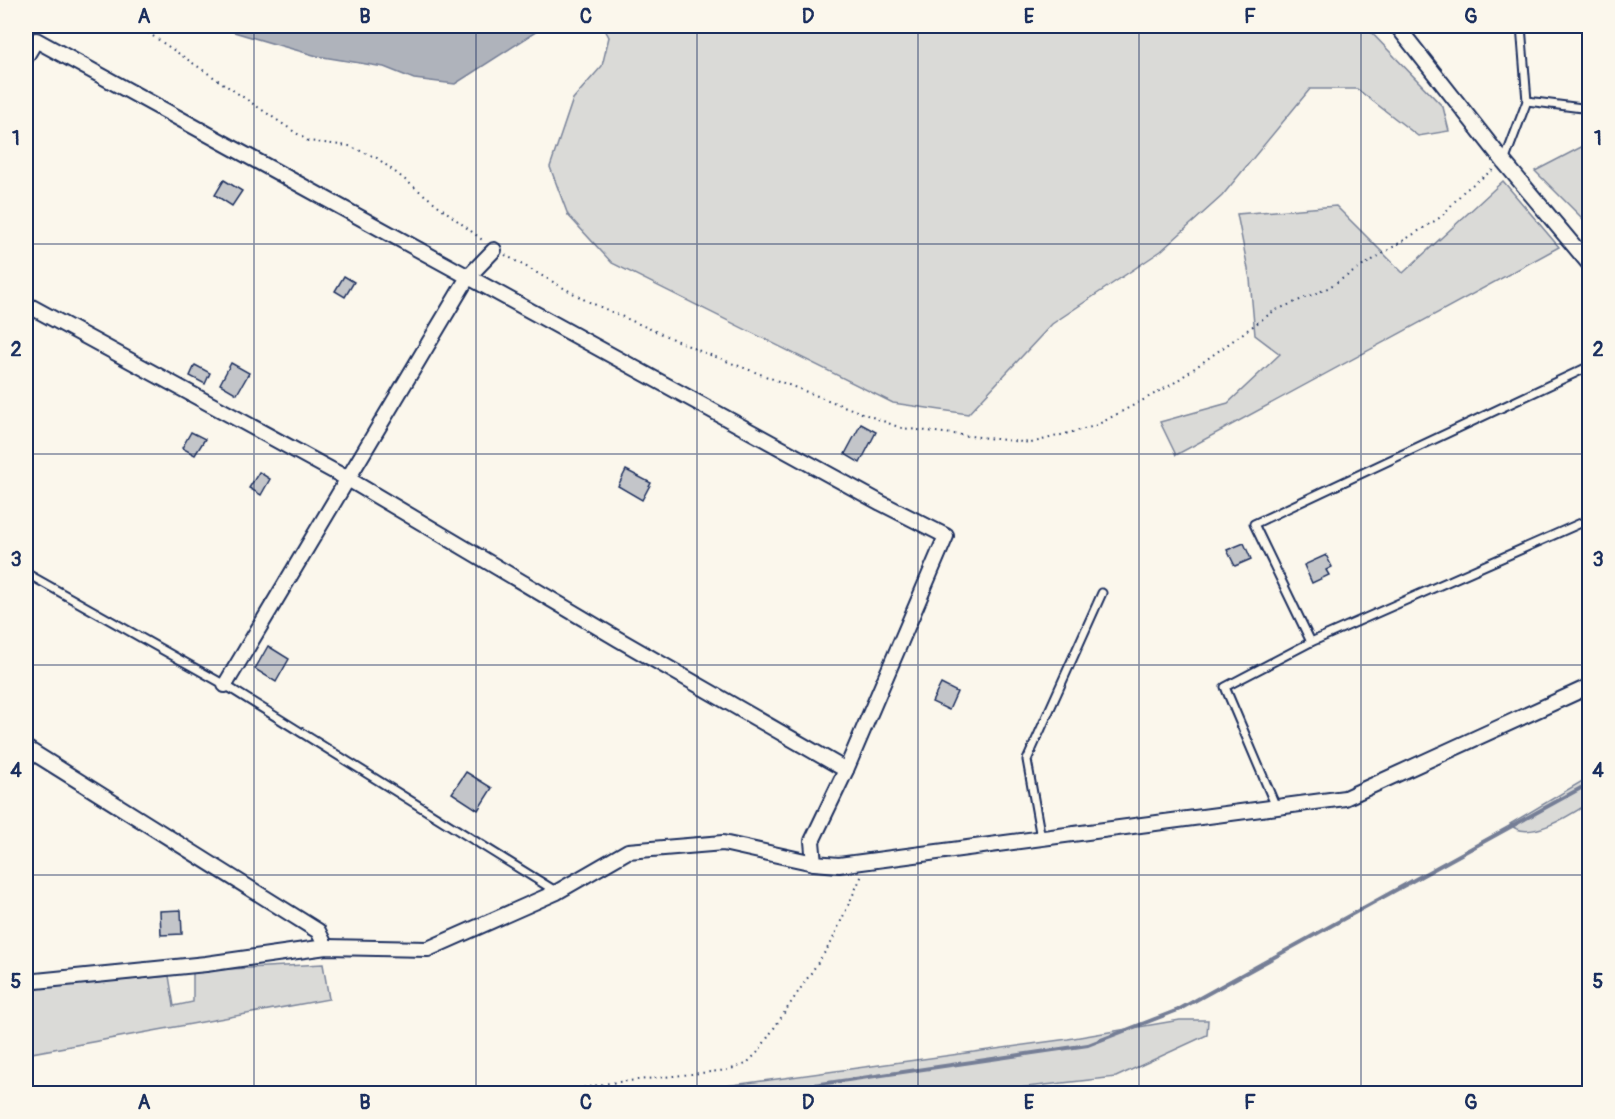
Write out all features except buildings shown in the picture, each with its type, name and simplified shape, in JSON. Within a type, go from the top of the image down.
[{"type":"street","points":[[1397,26],[1504,162],[1590,265]]},
{"type":"street","points":[[26,57],[36,40],[881,503],[946,536],[846,770],[812,841],[814,862]]},
{"type":"street","points":[[225,684],[468,277],[494,250]]},
{"type":"street","points":[[26,304],[348,479],[618,639],[846,770]]},
{"type":"street","points":[[26,982],[206,964],[326,947],[428,949],[557,892],[627,851],[723,843],[839,865],[1346,798],[1590,686]]},
{"type":"street","points":[[26,748],[318,931],[326,947]]},
{"type":"lane","points":[[1504,162],[1527,101],[1521,26]]},
{"type":"lane","points":[[1527,101],[1590,109]]},
{"type":"lane","points":[[1311,642],[1254,524],[1590,366]]},
{"type":"lane","points":[[1276,807],[1225,687],[1311,642],[1590,519]]},
{"type":"lane","points":[[26,573],[225,684],[557,892]]},
{"type":"lane","points":[[1041,838],[1027,760],[1102,593]]},
{"type":"path","points":[[138,26],[308,141],[348,146],[377,158],[494,250],[587,301],[700,351],[901,428],[1031,443],[1095,426],[1171,385],[1274,311],[1326,289],[1441,217],[1464,191],[1504,162]]},
{"type":"path","points":[[548,1094],[610,1083],[728,1070],[746,1064],[758,1052],[831,943],[868,861]]},
{"type":"shaded area","points":[[222,26],[545,26],[455,84],[414,79],[384,67],[317,56],[234,32]]},
{"type":"shaded area","points":[[603,26],[1365,26],[1443,107],[1449,131],[1418,136],[1357,89],[1310,89],[1222,196],[1161,251],[1052,324],[968,414],[893,403],[612,263],[568,215],[550,167],[573,99],[602,66],[609,37]]},
{"type":"shaded area","points":[[1589,143],[1589,225],[1535,171]]},
{"type":"shaded area","points":[[1503,181],[1559,247],[1176,455],[1160,422],[1228,403],[1280,354],[1255,335],[1250,279],[1237,214],[1336,206],[1403,273]]},
{"type":"shaded area","points":[[1589,777],[1589,803],[1572,814],[1550,825],[1527,831],[1510,824]]},
{"type":"shaded area","points":[[323,964],[329,999],[26,1054],[26,989],[169,976],[174,1006],[193,1002],[193,971]]},
{"type":"shaded area","points":[[1180,1020],[1208,1020],[1207,1035],[1116,1077],[974,1093],[674,1093],[1068,1039]]},
{"type":"waterway","points":[[751,1094],[1088,1045],[1178,1010],[1590,783]]}]
